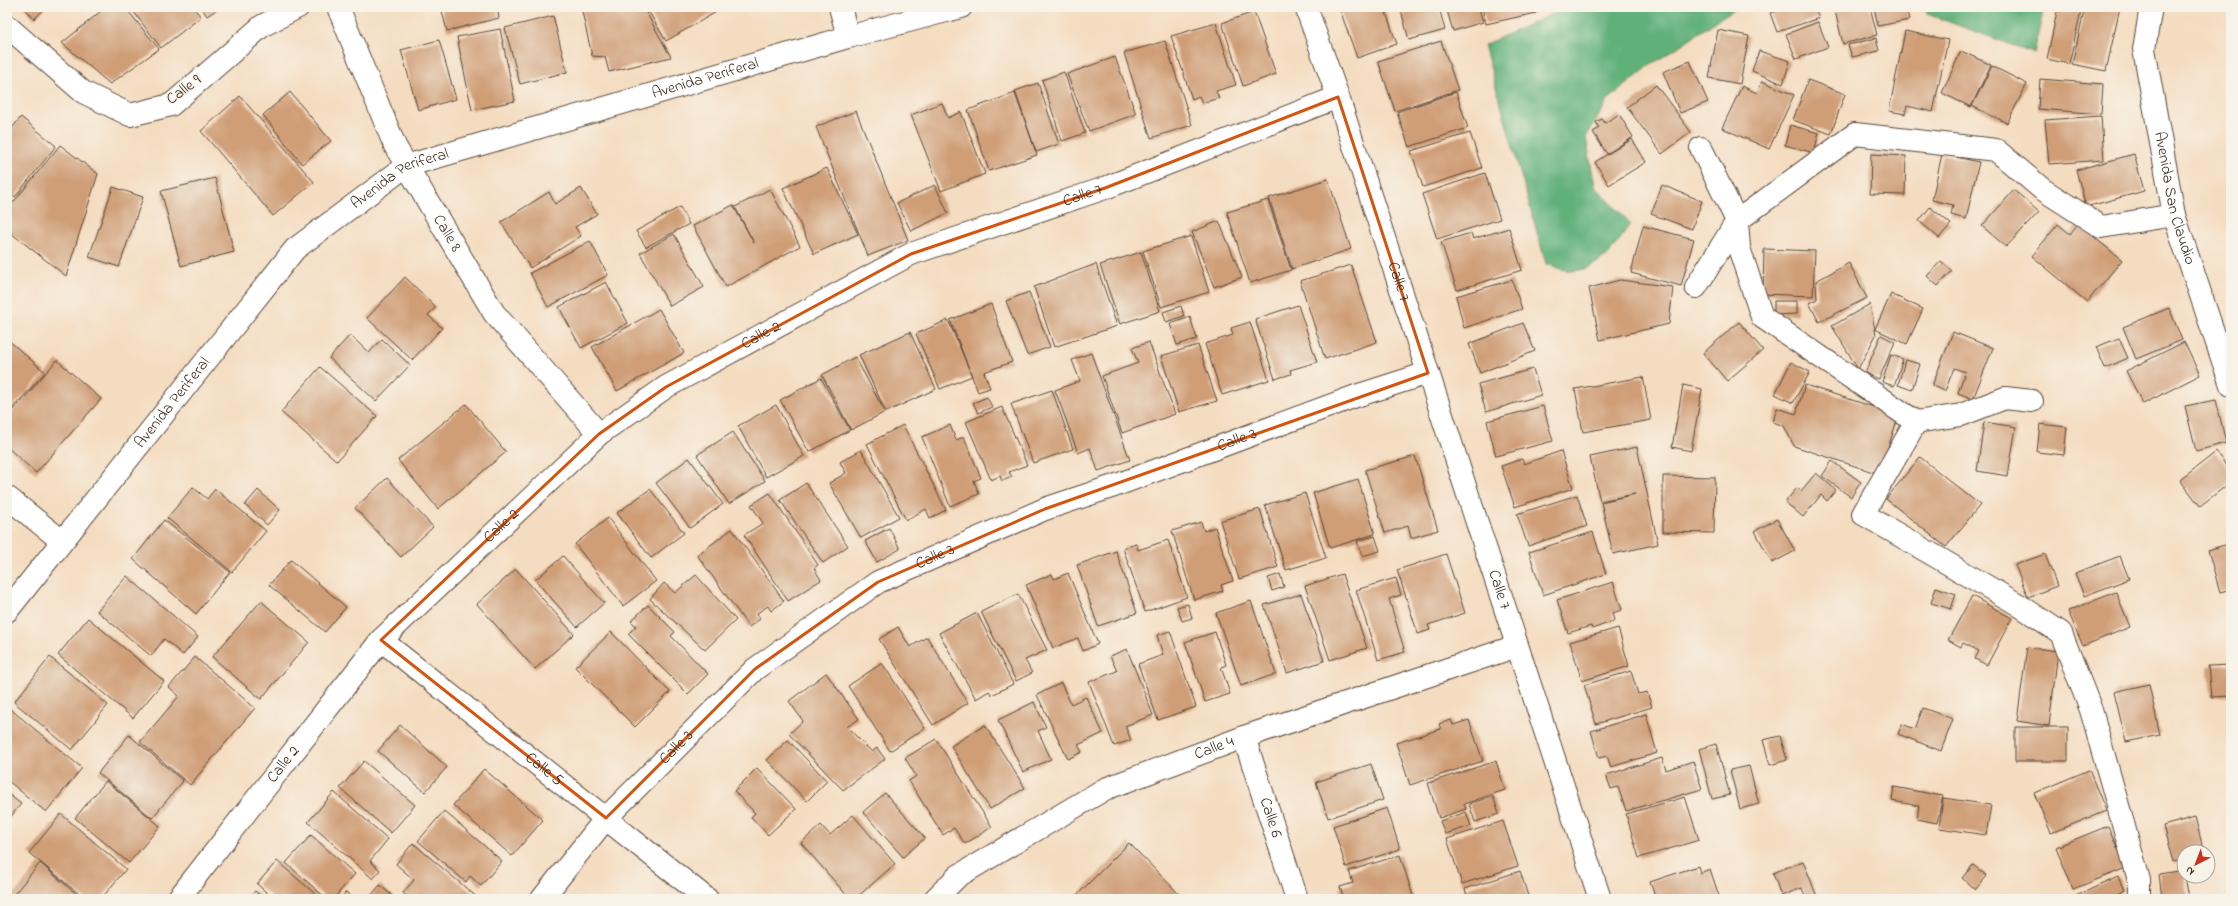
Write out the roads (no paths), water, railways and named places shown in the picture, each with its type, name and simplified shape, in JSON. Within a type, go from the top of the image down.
[{"type":"street","name":"Calle 9","points":[[7,26],[84,92],[130,115],[171,105],[262,26],[298,7]]},
{"type":"street","name":"Calle 8","points":[[338,7],[395,146],[494,313],[599,434]]},
{"type":"street","points":[[840,7],[848,37]]},
{"type":"street","name":"Avenida Periferal","points":[[7,611],[295,249],[406,166],[848,37],[961,7]]},
{"type":"street","points":[[1306,7],[1338,97]]},
{"type":"street","name":"Avenida San Claudio","points":[[2151,7],[2144,49],[2174,215],[2231,385]]},
{"type":"street","name":"Calle 7","points":[[911,254],[1105,188],[1338,97],[1600,899]]},
{"type":"street","points":[[1696,287],[1737,221],[1855,134],[1996,150],[2042,189],[2102,228],[2174,215]]},
{"type":"street","points":[[1701,148],[1737,221],[1740,248],[1762,317],[1916,422],[1961,415],[2005,398],[2032,401]]},
{"type":"street","name":"Calle 2","points":[[178,899],[381,640],[599,434],[666,387],[911,254]]},
{"type":"street","name":"Calle 3","points":[[542,899],[606,818],[755,668],[878,582],[1045,509],[1114,486],[1356,396],[1428,373]]},
{"type":"street","points":[[1916,422],[1863,514],[2019,605],[2061,633],[2091,710],[2139,880],[2139,899]]},
{"type":"street","points":[[7,497],[62,541]]},
{"type":"street","name":"Calle 5","points":[[381,640],[707,899]]},
{"type":"street","name":"Calle 4","points":[[935,899],[958,876],[1105,789],[1244,737],[1518,646]]},
{"type":"street","name":"Calle 6","points":[[1244,737],[1297,899]]}]
